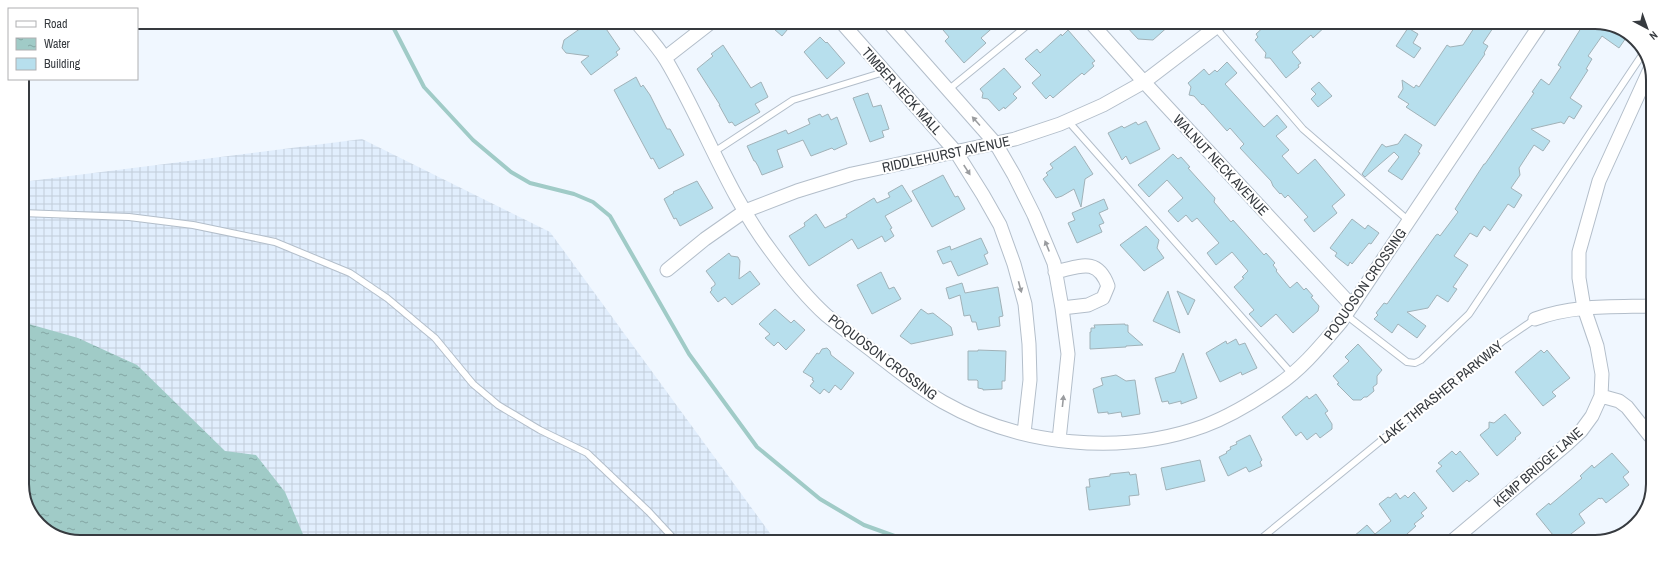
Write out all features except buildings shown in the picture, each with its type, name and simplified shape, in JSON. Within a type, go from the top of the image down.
[{"type":"street","name":"POQUOSON CROSSING","points":[[642,29],[665,58],[744,211],[768,248],[795,282],[825,313],[913,383],[944,403],[976,418],[1024,433],[1059,440],[1086,442],[1126,442],[1166,436],[1204,426],[1244,408],[1280,384],[1313,355],[1349,310],[1537,29]]},
{"type":"street","points":[[665,58],[702,29]]},
{"type":"street","name":"TIMBER NECK MALL","points":[[846,29],[956,152],[1000,225],[1014,264],[1025,304],[1029,344],[1030,380],[1024,433]]},
{"type":"street","points":[[894,29],[996,144],[1014,175],[1034,215],[1054,263],[1068,354],[1059,440]]},
{"type":"street","name":"WALNUT NECK AVENUE","points":[[1096,29],[1349,310]]},
{"type":"street","name":"RIDDLEHURST AVENUE","points":[[667,270],[705,239],[744,211],[797,191],[852,174],[907,161],[996,144],[1068,121],[1103,105],[1144,82],[1214,29]]},
{"type":"street","name":"KEMP BRIDGE LANE","points":[[1459,535],[1581,431],[1592,416],[1600,396],[1602,374],[1597,346],[1584,308],[1579,278],[1578,252],[1599,181],[1646,78]]},
{"type":"street","points":[[1056,272],[1088,265],[1097,268],[1104,276],[1108,286],[1103,298],[1088,305],[1062,308]]},
{"type":"street","name":"LAKE THRASHER PARKWAY","points":[[1535,319],[1549,314],[1584,308],[1646,306]]},
{"type":"street","points":[[1600,396],[1619,401],[1627,407],[1646,431]]},
{"type":"lane","points":[[948,90],[1024,29]]},
{"type":"lane","points":[[1220,29],[1303,129],[1409,221]]},
{"type":"lane","points":[[1349,310],[1407,362],[1415,363],[1421,360],[1469,314],[1640,57]]},
{"type":"lane","points":[[714,152],[793,100],[884,72]]},
{"type":"lane","points":[[1068,121],[1292,374]]},
{"type":"lane","points":[[29,213],[129,217],[193,225],[275,242],[350,273],[387,298],[435,338],[472,384],[498,405],[540,430],[587,453],[649,512],[670,535]]},
{"type":"lane","name":"LAKE THRASHER PARKWAY","points":[[1265,535],[1503,341],[1535,319]]},
{"type":"shaded area","points":[[362,139],[550,232],[771,535],[73,535],[57,530],[39,515],[34,507],[29,488],[29,181]]},
{"type":"water","points":[[29,324],[78,338],[137,365],[225,451],[256,455],[285,492],[303,535],[73,535],[57,530],[39,515],[34,507],[29,488]]},
{"type":"waterway","points":[[394,29],[424,87],[473,140],[511,172],[530,183],[574,194],[593,202],[610,216],[689,354],[757,447],[820,499],[864,525],[892,535]]}]
